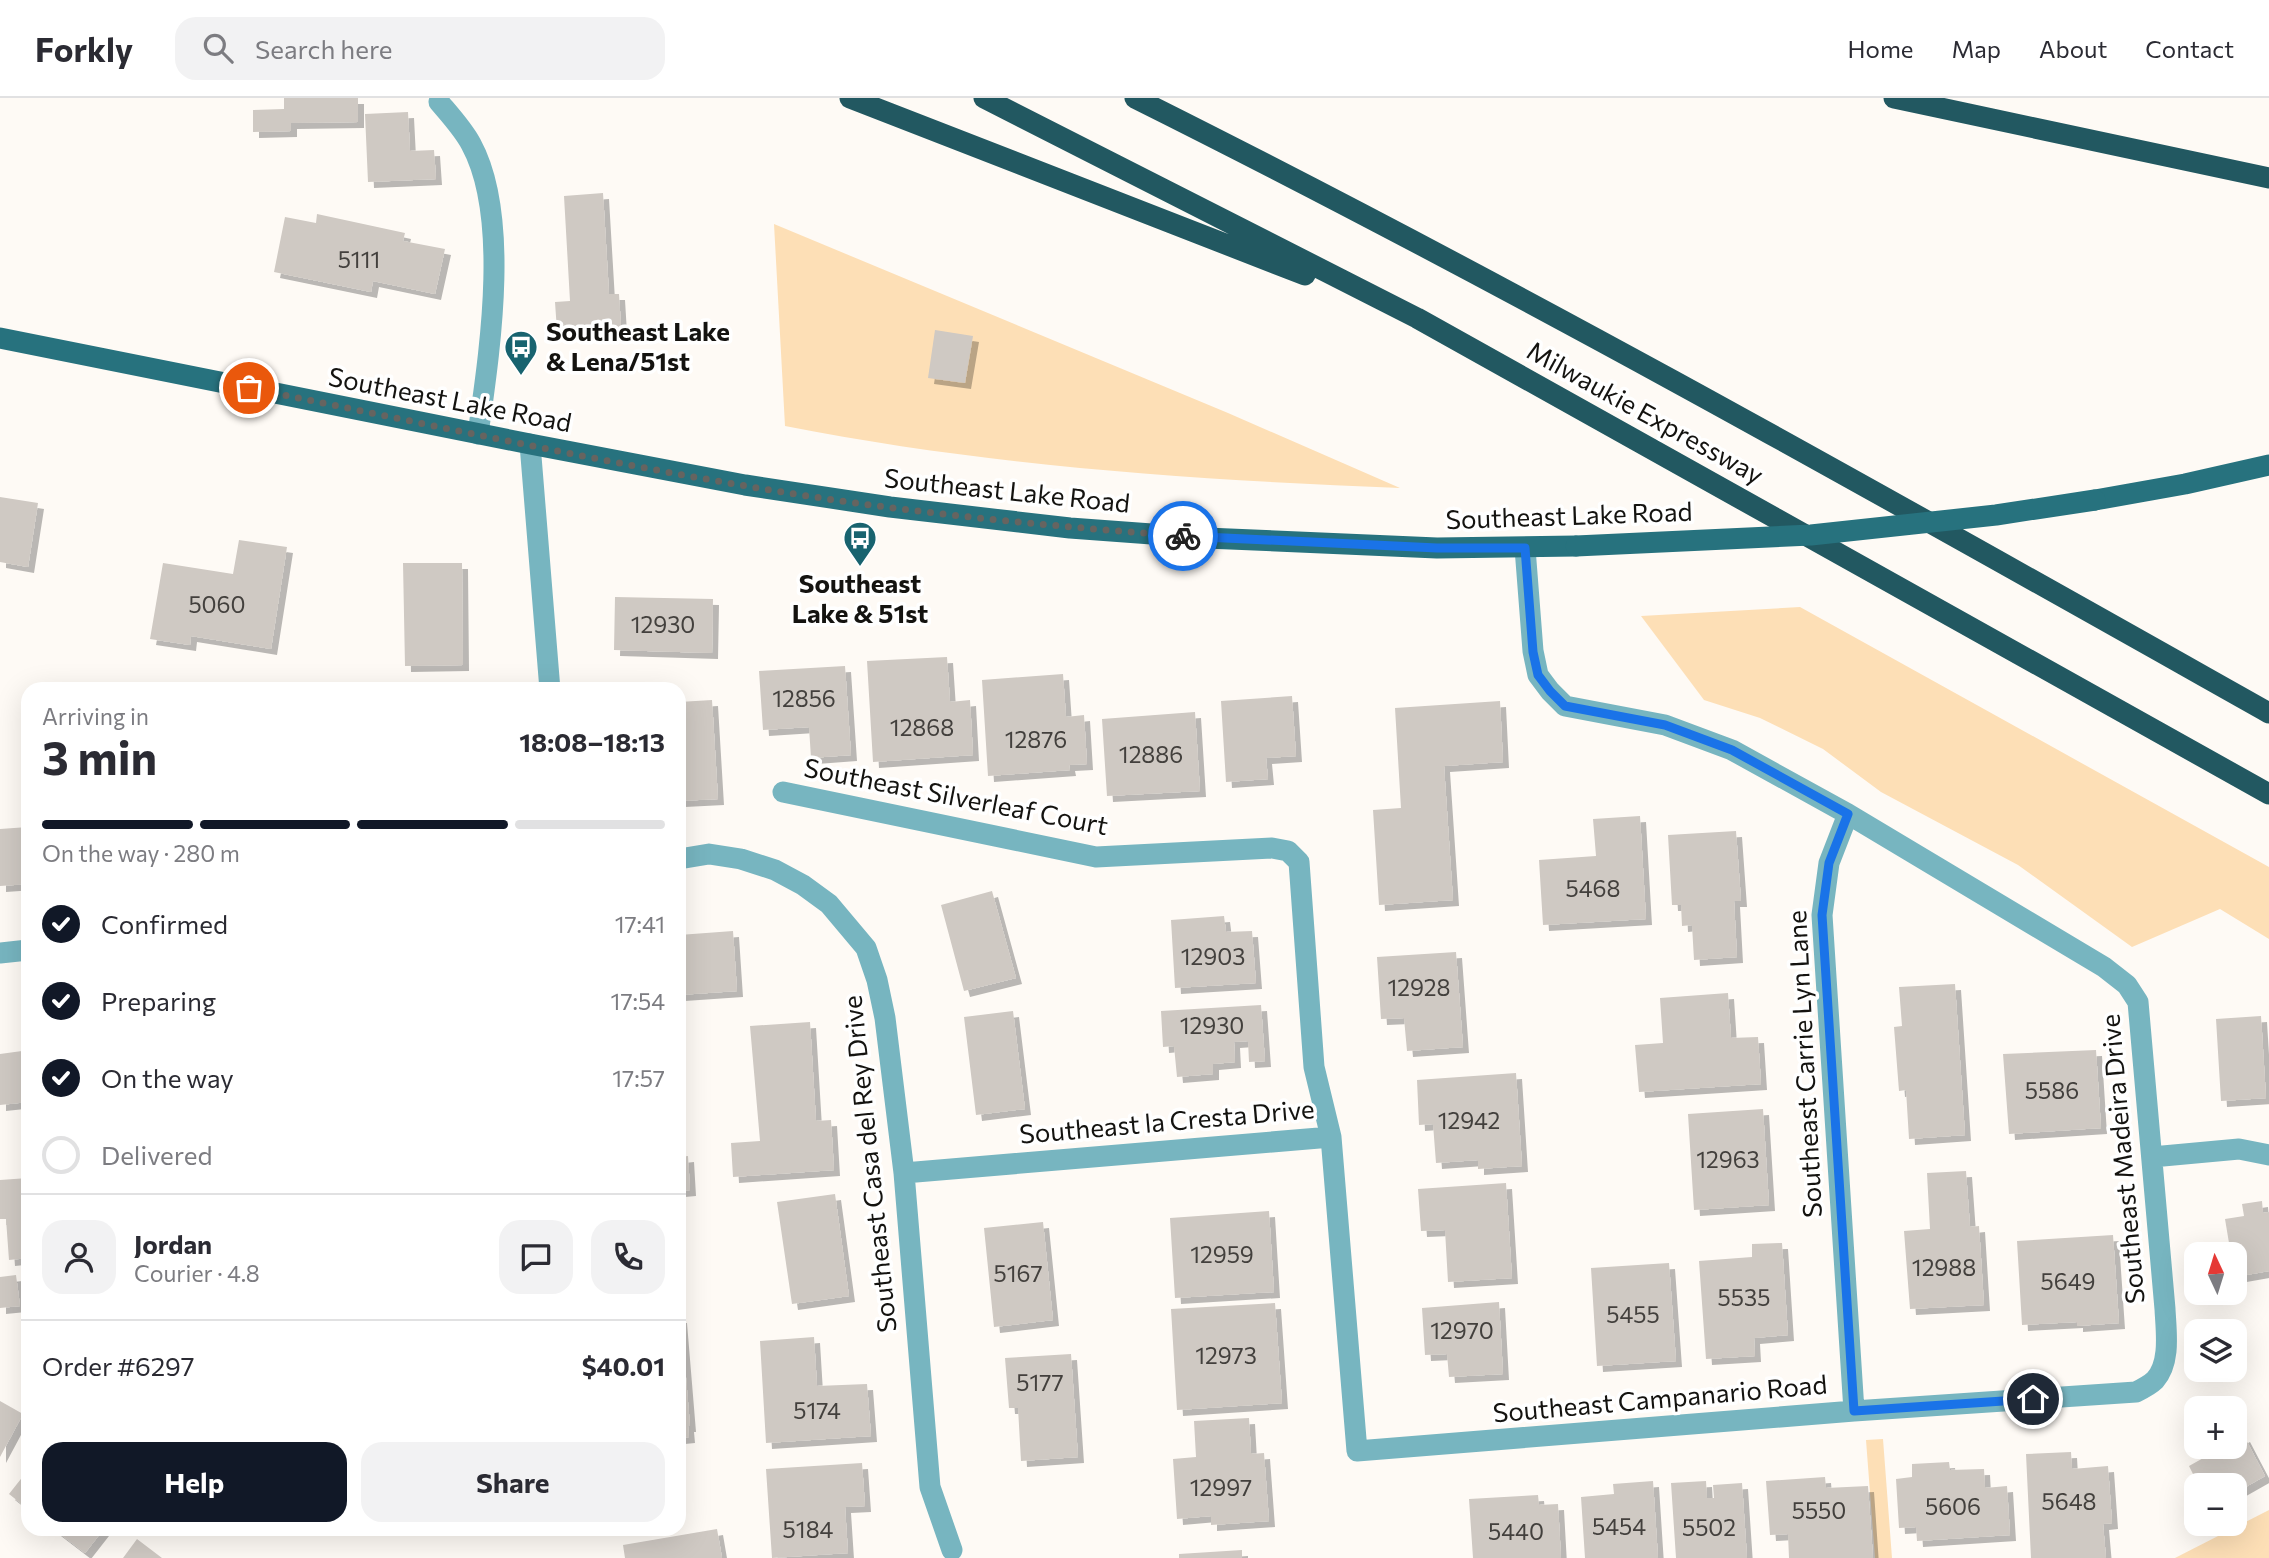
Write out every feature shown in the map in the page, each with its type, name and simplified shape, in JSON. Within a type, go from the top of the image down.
[{"type":"highway","points":[[850,98],[1417,318]]},
{"type":"highway","name":"Milwaukie Expressway","points":[[984,98],[1417,318],[2269,794]]},
{"type":"highway","name":"Milwaukie Expressway","points":[[1135,98],[1268,164],[1800,449],[2269,713]]},
{"type":"highway","points":[[1894,98],[2269,178]]},
{"type":"main road","name":"Southeast Lake Road","points":[[0,338],[478,434],[821,498],[1056,526],[1303,543],[1525,548],[1811,535],[1983,516],[2095,500],[2269,465]]},
{"type":"street","points":[[439,102],[471,145],[481,169],[489,212],[493,302],[489,358],[478,434]]},
{"type":"street","points":[[530,444],[549,682]]},
{"type":"street","points":[[1525,548],[1533,652],[1538,675],[1565,706],[1665,725],[1732,750],[1848,814]]},
{"type":"street","name":"Southeast Silverleaf Court","points":[[783,792],[1096,857],[1272,848],[1287,851],[1299,862],[1314,1067],[1331,1137]]},
{"type":"street","name":"Southeast Madeira Drive","points":[[1848,814],[2104,967],[2127,985],[2138,1002],[2166,1346],[2162,1367],[2154,1382],[2136,1392]]},
{"type":"street","name":"Southeast Carrie Lyn Lane","points":[[1848,814],[1829,863],[1822,915],[1854,1411]]},
{"type":"street","name":"Southeast Casa del Rey Drive","points":[[686,858],[709,854],[741,859],[775,870],[803,885],[829,904],[866,948],[877,980],[885,1018],[904,1173],[929,1487],[952,1550]]},
{"type":"street","points":[[0,953],[21,951]]},
{"type":"street","name":"Southeast la Cresta Drive","points":[[904,1173],[1331,1137],[1357,1451]]},
{"type":"street","points":[[2152,1157],[2239,1149],[2269,1155]]},
{"type":"street","name":"Southeast Campanario Road","points":[[1357,1451],[1854,1411],[2136,1392]]},
{"type":"shaded area","points":[[774,224],[1228,413],[1400,488],[1246,481],[1091,469],[938,451],[785,426]]},
{"type":"shaded area","points":[[1800,607],[2269,867],[2269,939],[2220,909],[2132,947],[2018,865],[1881,792],[1823,749],[1760,718],[1704,700],[1641,616]]},
{"type":"shaded area","points":[[1883,1439],[1892,1558],[1875,1558],[1866,1440]]},
{"type":"shaded area","points":[[2269,1510],[2269,1558],[2175,1558],[2218,1536],[2247,1536],[2247,1521]]},
{"type":"building","points":[[284,98],[358,98],[358,122],[291,123],[291,131],[253,132],[253,110],[284,109]]},
{"type":"building","points":[[408,112],[410,151],[434,150],[436,179],[368,182],[365,114]]},
{"type":"building","points":[[603,193],[609,294],[619,294],[621,327],[557,331],[555,302],[570,301],[564,196]]},
{"type":"building","points":[[317,214],[405,233],[403,241],[445,249],[435,294],[373,281],[371,292],[274,272],[285,217],[316,223]]},
{"type":"building","points":[[935,330],[973,336],[965,383],[928,378]]},
{"type":"building","points":[[0,497],[38,503],[28,567],[0,562]]},
{"type":"building","points":[[239,540],[287,547],[271,649],[191,636],[190,645],[150,639],[163,563],[233,574]]},
{"type":"building","points":[[403,563],[462,563],[463,665],[405,666]]},
{"type":"building","points":[[615,597],[713,599],[712,653],[614,650]]},
{"type":"building","points":[[947,657],[950,702],[970,700],[973,755],[873,762],[867,661]]},
{"type":"building","points":[[845,666],[851,755],[811,758],[809,727],[763,730],[759,671]]},
{"type":"building","points":[[1063,674],[1066,717],[1084,715],[1087,764],[1069,765],[1070,770],[988,776],[982,680]]},
{"type":"building","points":[[1292,696],[1296,756],[1266,758],[1268,779],[1226,782],[1221,701]]},
{"type":"building","points":[[712,700],[718,799],[686,801],[686,702]]},
{"type":"building","points":[[1500,701],[1503,762],[1444,766],[1453,900],[1379,905],[1373,810],[1401,808],[1395,708]]},
{"type":"building","points":[[1195,712],[1200,791],[1107,796],[1102,719]]},
{"type":"building","points":[[1640,816],[1646,919],[1543,925],[1539,860],[1596,856],[1593,819]]},
{"type":"building","points":[[21,828],[21,884],[0,886],[0,829]]},
{"type":"building","points":[[1736,831],[1741,901],[1734,901],[1737,957],[1694,960],[1692,925],[1682,926],[1681,905],[1672,905],[1668,835]]},
{"type":"building","points":[[992,891],[1016,978],[964,991],[941,905]]},
{"type":"building","points":[[1224,916],[1226,932],[1252,931],[1256,983],[1175,988],[1171,920]]},
{"type":"building","points":[[733,931],[737,991],[686,995],[686,934]]},
{"type":"building","points":[[1456,952],[1463,1047],[1407,1051],[1404,1018],[1381,1019],[1377,957]]},
{"type":"building","points":[[1955,984],[1965,1135],[1909,1139],[1906,1090],[1899,1091],[1894,1027],[1902,1026],[1899,987]]},
{"type":"building","points":[[1728,993],[1731,1038],[1758,1037],[1761,1084],[1639,1092],[1635,1045],[1663,1043],[1660,998]]},
{"type":"building","points":[[1261,1005],[1265,1061],[1249,1062],[1248,1041],[1234,1042],[1235,1062],[1213,1064],[1213,1074],[1177,1077],[1174,1046],[1163,1047],[1161,1011]]},
{"type":"building","points":[[1013,1011],[1025,1109],[976,1115],[964,1017]]},
{"type":"building","points":[[2261,1016],[2266,1098],[2221,1101],[2216,1019]]},
{"type":"building","points":[[810,1022],[816,1121],[831,1120],[834,1170],[733,1177],[731,1143],[760,1141],[750,1026]]},
{"type":"building","points":[[2096,1050],[2101,1128],[2009,1134],[2003,1054]]},
{"type":"building","points":[[21,1051],[21,1103],[0,1105],[0,1054]]},
{"type":"building","points":[[1516,1073],[1522,1166],[1478,1169],[1478,1160],[1436,1163],[1433,1124],[1419,1125],[1417,1080]]},
{"type":"building","points":[[1763,1109],[1769,1205],[1694,1210],[1688,1114]]},
{"type":"building","points":[[686,1156],[690,1190],[686,1190]]},
{"type":"building","points":[[1966,1171],[1970,1227],[1979,1226],[1984,1305],[1910,1309],[1904,1231],[1930,1229],[1927,1173]]},
{"type":"building","points":[[21,1178],[21,1259],[9,1260],[6,1219],[0,1219],[0,1180]]},
{"type":"building","points":[[1506,1183],[1512,1278],[1448,1282],[1445,1230],[1421,1231],[1418,1189]]},
{"type":"building","points":[[835,1194],[849,1296],[792,1304],[777,1202]]},
{"type":"building","points":[[2262,1201],[2263,1213],[2269,1212],[2269,1271],[2247,1275],[2247,1242],[2229,1242],[2225,1219],[2244,1216],[2242,1204]]},
{"type":"building","points":[[1269,1211],[1274,1292],[1175,1298],[1170,1218]]},
{"type":"building","points":[[1043,1222],[1053,1320],[994,1327],[984,1228]]},
{"type":"building","points":[[2113,1235],[2119,1323],[2077,1326],[2077,1322],[2022,1325],[2017,1241]]},
{"type":"building","points":[[1782,1243],[1788,1335],[1754,1338],[1755,1356],[1706,1359],[1699,1261],[1752,1257],[1752,1244]]},
{"type":"building","points":[[1669,1263],[1676,1361],[1597,1366],[1591,1268]]},
{"type":"building","points":[[16,1275],[20,1306],[0,1308],[0,1277]]},
{"type":"building","points":[[1499,1302],[1503,1374],[1449,1377],[1447,1354],[1425,1355],[1422,1308]]},
{"type":"building","points":[[1275,1303],[1282,1403],[1177,1410],[1171,1309]]},
{"type":"building","points":[[814,1337],[817,1386],[867,1384],[871,1436],[766,1443],[760,1341]]},
{"type":"building","points":[[1071,1354],[1078,1457],[1021,1461],[1018,1408],[1009,1408],[1005,1358]]},
{"type":"building","points":[[686,1378],[690,1426],[689,1437],[686,1437]]},
{"type":"building","points":[[0,1401],[21,1413],[21,1418],[0,1457]]},
{"type":"building","points":[[1249,1418],[1251,1454],[1264,1453],[1269,1521],[1211,1525],[1211,1516],[1177,1519],[1173,1459],[1196,1457],[1194,1421]]},
{"type":"building","points":[[2247,1442],[2265,1476],[2247,1486],[2247,1473],[2192,1473],[2189,1466],[2202,1459],[2247,1459]]},
{"type":"building","points":[[2071,1452],[2072,1469],[2108,1466],[2112,1523],[2103,1524],[2106,1558],[2031,1558],[2026,1454]]},
{"type":"building","points":[[1949,1462],[1950,1470],[1984,1469],[1985,1488],[2007,1486],[2010,1535],[1917,1541],[1916,1527],[1899,1528],[1896,1479],[1912,1477],[1912,1464]]},
{"type":"building","points":[[862,1463],[865,1506],[845,1507],[848,1553],[772,1558],[766,1469]]},
{"type":"building","points":[[1825,1477],[1826,1488],[1868,1486],[1873,1558],[1789,1558],[1788,1534],[1770,1535],[1766,1481]]},
{"type":"building","points":[[21,1479],[21,1503],[9,1494]]},
{"type":"building","points":[[1653,1481],[1658,1558],[1585,1558],[1581,1497],[1614,1494],[1613,1484]]},
{"type":"building","points":[[1706,1481],[1707,1498],[1714,1498],[1713,1485],[1742,1483],[1747,1558],[1676,1558],[1671,1483]]},
{"type":"building","points":[[1538,1495],[1539,1505],[1558,1504],[1561,1558],[1473,1558],[1469,1499]]},
{"type":"building","points":[[717,1529],[722,1558],[625,1558],[623,1545]]},
{"type":"building","points":[[63,1536],[98,1536],[85,1553]]},
{"type":"building","points":[[137,1539],[162,1558],[123,1558]]},
{"type":"building","points":[[1242,1550],[1242,1558],[1179,1558],[1179,1554]]},
{"type":"way so far","points":[[249,388],[821,498],[1070,528],[1183,536]]},
{"type":"place","name":"Southeast Lake & Lena/51st","points":[[521,377]]},
{"type":"place","name":"Southeast Lake & 51st","points":[[860,568]]},
{"type":"route","points":[[1183,536],[1437,548],[1525,548],[1533,652],[1538,675],[1565,706],[1665,725],[1732,750],[1848,814],[1829,863],[1822,915],[1854,1411],[2033,1399]]}]
